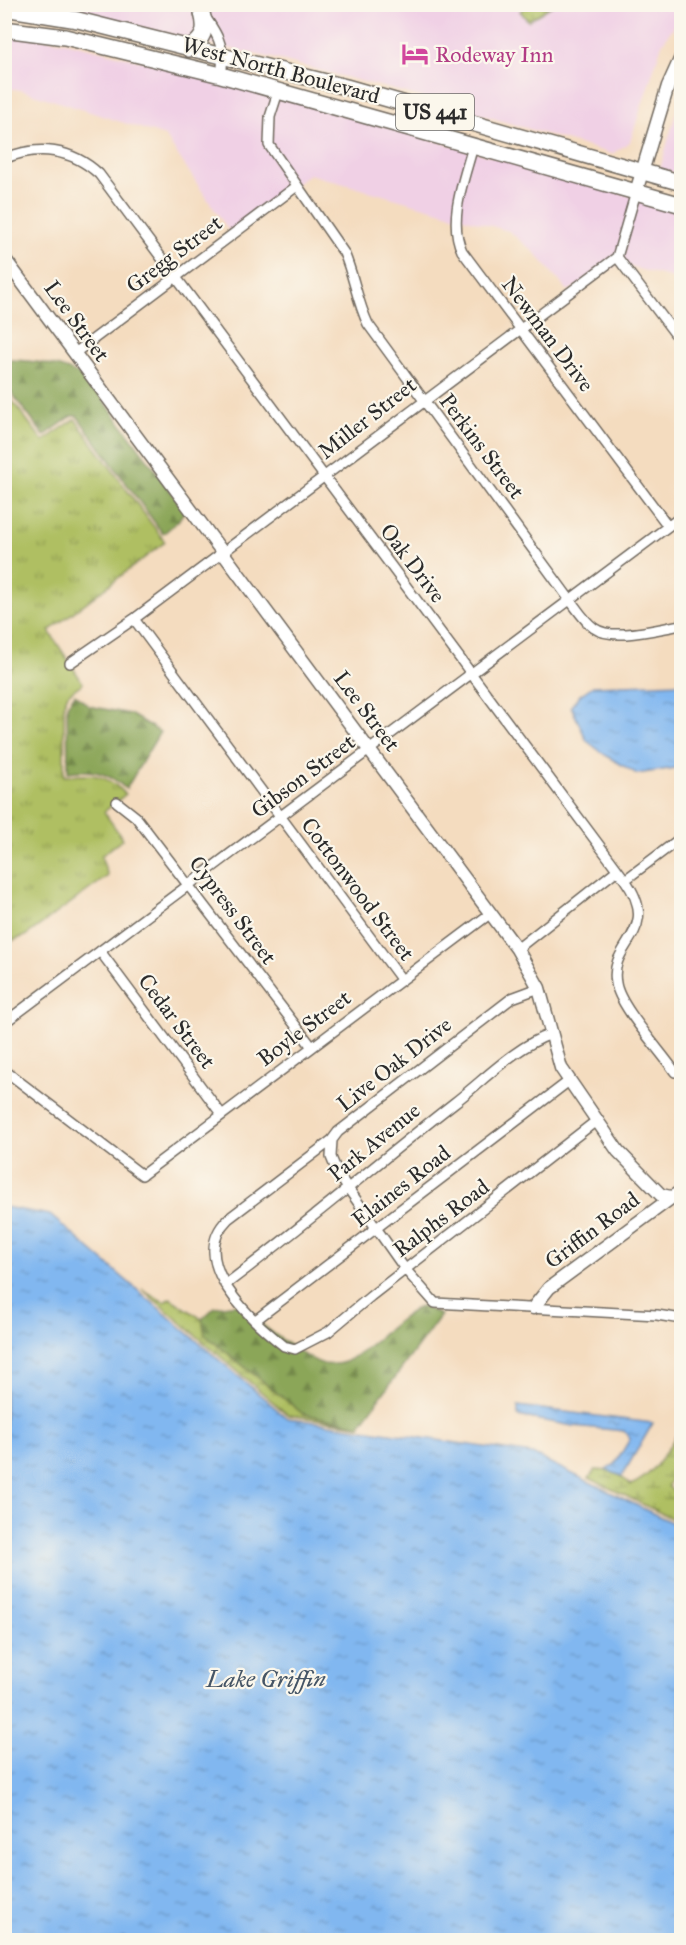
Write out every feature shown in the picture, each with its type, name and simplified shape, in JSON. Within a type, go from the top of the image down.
[{"type":"main road","name":"West North Boulevard","points":[[4,8],[78,20],[346,87],[681,183]]},
{"type":"main road","points":[[189,49],[203,38],[205,29],[199,9]]},
{"type":"main road","name":"West North Boulevard","points":[[4,29],[65,38],[221,75],[681,205]]},
{"type":"street","points":[[199,9],[221,44],[224,58],[221,75]]},
{"type":"street","points":[[681,55],[668,86],[617,257],[681,343]]},
{"type":"street","name":"Perkins Street","points":[[278,92],[270,117],[268,138],[273,151],[344,253],[360,308],[372,331],[570,600],[592,627],[603,633],[623,634],[681,625]]},
{"type":"street","name":"Newman Drive","points":[[473,147],[458,208],[458,243],[668,526]]},
{"type":"street","name":"Oak Drive","points":[[4,159],[17,153],[40,149],[68,154],[90,165],[109,185],[625,880],[636,900],[639,919],[619,960],[616,985],[622,1000],[675,1072]]},
{"type":"street","name":"Gregg Street","points":[[75,353],[297,186]]},
{"type":"street","name":"Miller Street","points":[[70,663],[135,619],[223,554],[424,400],[617,257]]},
{"type":"street","name":"Lee Street","points":[[4,258],[517,949],[539,988],[561,1068],[568,1081],[634,1168],[661,1195],[678,1196]]},
{"type":"street","name":"Gibson Street","points":[[4,1023],[681,516]]},
{"type":"street","name":"Cottonwood Street","points":[[135,619],[401,979]]},
{"type":"street","name":"Cypress Street","points":[[117,802],[136,817],[312,1047]]},
{"type":"street","points":[[625,880],[681,837]]},
{"type":"street","points":[[517,949],[617,870]]},
{"type":"street","name":"Boyle Street","points":[[4,1070],[142,1174],[491,913]]},
{"type":"street","name":"Cedar Street","points":[[100,951],[222,1115]]},
{"type":"street","name":"Live Oak Drive","points":[[225,1285],[214,1260],[216,1239],[228,1219],[333,1140],[338,1132],[512,998],[539,988]]},
{"type":"street","name":"Park Avenue","points":[[225,1285],[314,1218],[347,1188],[516,1054],[551,1034]]},
{"type":"street","name":"Elaines Road","points":[[256,1319],[377,1230],[568,1081]]},
{"type":"street","name":"Ralphs Road","points":[[256,1319],[284,1346],[295,1349],[308,1344],[328,1332],[405,1269],[597,1121]]},
{"type":"street","points":[[333,1140],[331,1149],[333,1166],[405,1269],[435,1303],[681,1319]]},
{"type":"street","name":"Griffin Road","points":[[533,1308],[549,1288],[678,1196]]},
{"type":"street","points":[[225,1285],[256,1319]]},
{"type":"shaded area","points":[[446,4],[454,13],[465,5],[525,4],[520,12],[528,20],[553,5],[681,4],[682,14],[662,44],[630,142],[612,154],[436,101],[277,59],[205,43],[200,24],[193,40],[50,5]]},
{"type":"shaded area","points":[[4,33],[65,42],[220,80],[681,210],[681,280],[619,264],[568,291],[535,253],[509,231],[309,174],[231,234],[165,136],[21,90],[5,88]]},
{"type":"shaded area","points":[[681,95],[681,175],[660,169]]},
{"type":"green space","points":[[528,5],[553,5],[528,21],[520,11]]},
{"type":"green space","points":[[5,360],[48,364],[88,379],[185,510],[178,521],[163,534],[77,416],[72,416],[44,436],[5,384]]},
{"type":"green space","points":[[4,390],[43,441],[75,419],[165,542],[49,631],[83,683],[68,694],[64,704],[64,776],[98,776],[111,782],[126,794],[104,812],[123,839],[101,856],[108,876],[25,936],[11,941],[4,933]]},
{"type":"green space","points":[[75,694],[89,706],[130,714],[160,732],[126,789],[106,775],[85,771],[68,772],[67,705]]},
{"type":"green space","points":[[142,1289],[164,1302],[170,1298],[202,1319],[205,1335],[303,1414],[362,1426],[288,1415]]},
{"type":"green space","points":[[237,1304],[291,1346],[324,1364],[347,1361],[421,1306],[441,1315],[360,1425],[303,1414],[205,1335],[202,1319],[215,1307]]},
{"type":"green space","points":[[681,1429],[681,1470],[675,1472],[668,1486],[681,1500],[681,1523],[589,1478],[595,1470],[605,1471],[619,1475],[631,1485],[654,1468]]},
{"type":"water","points":[[681,683],[681,767],[637,774],[587,741],[571,706],[580,695],[593,686]]},
{"type":"water","name":"Lake Griffin","points":[[5,1207],[50,1215],[287,1418],[532,1454],[681,1527],[681,1940],[5,1940]]},
{"type":"water","points":[[518,1406],[653,1423],[622,1476],[606,1470],[615,1464],[630,1439],[624,1431],[573,1426],[518,1416]]},
{"type":"place","name":"Rodeway Inn","points":[[415,54]]}]
